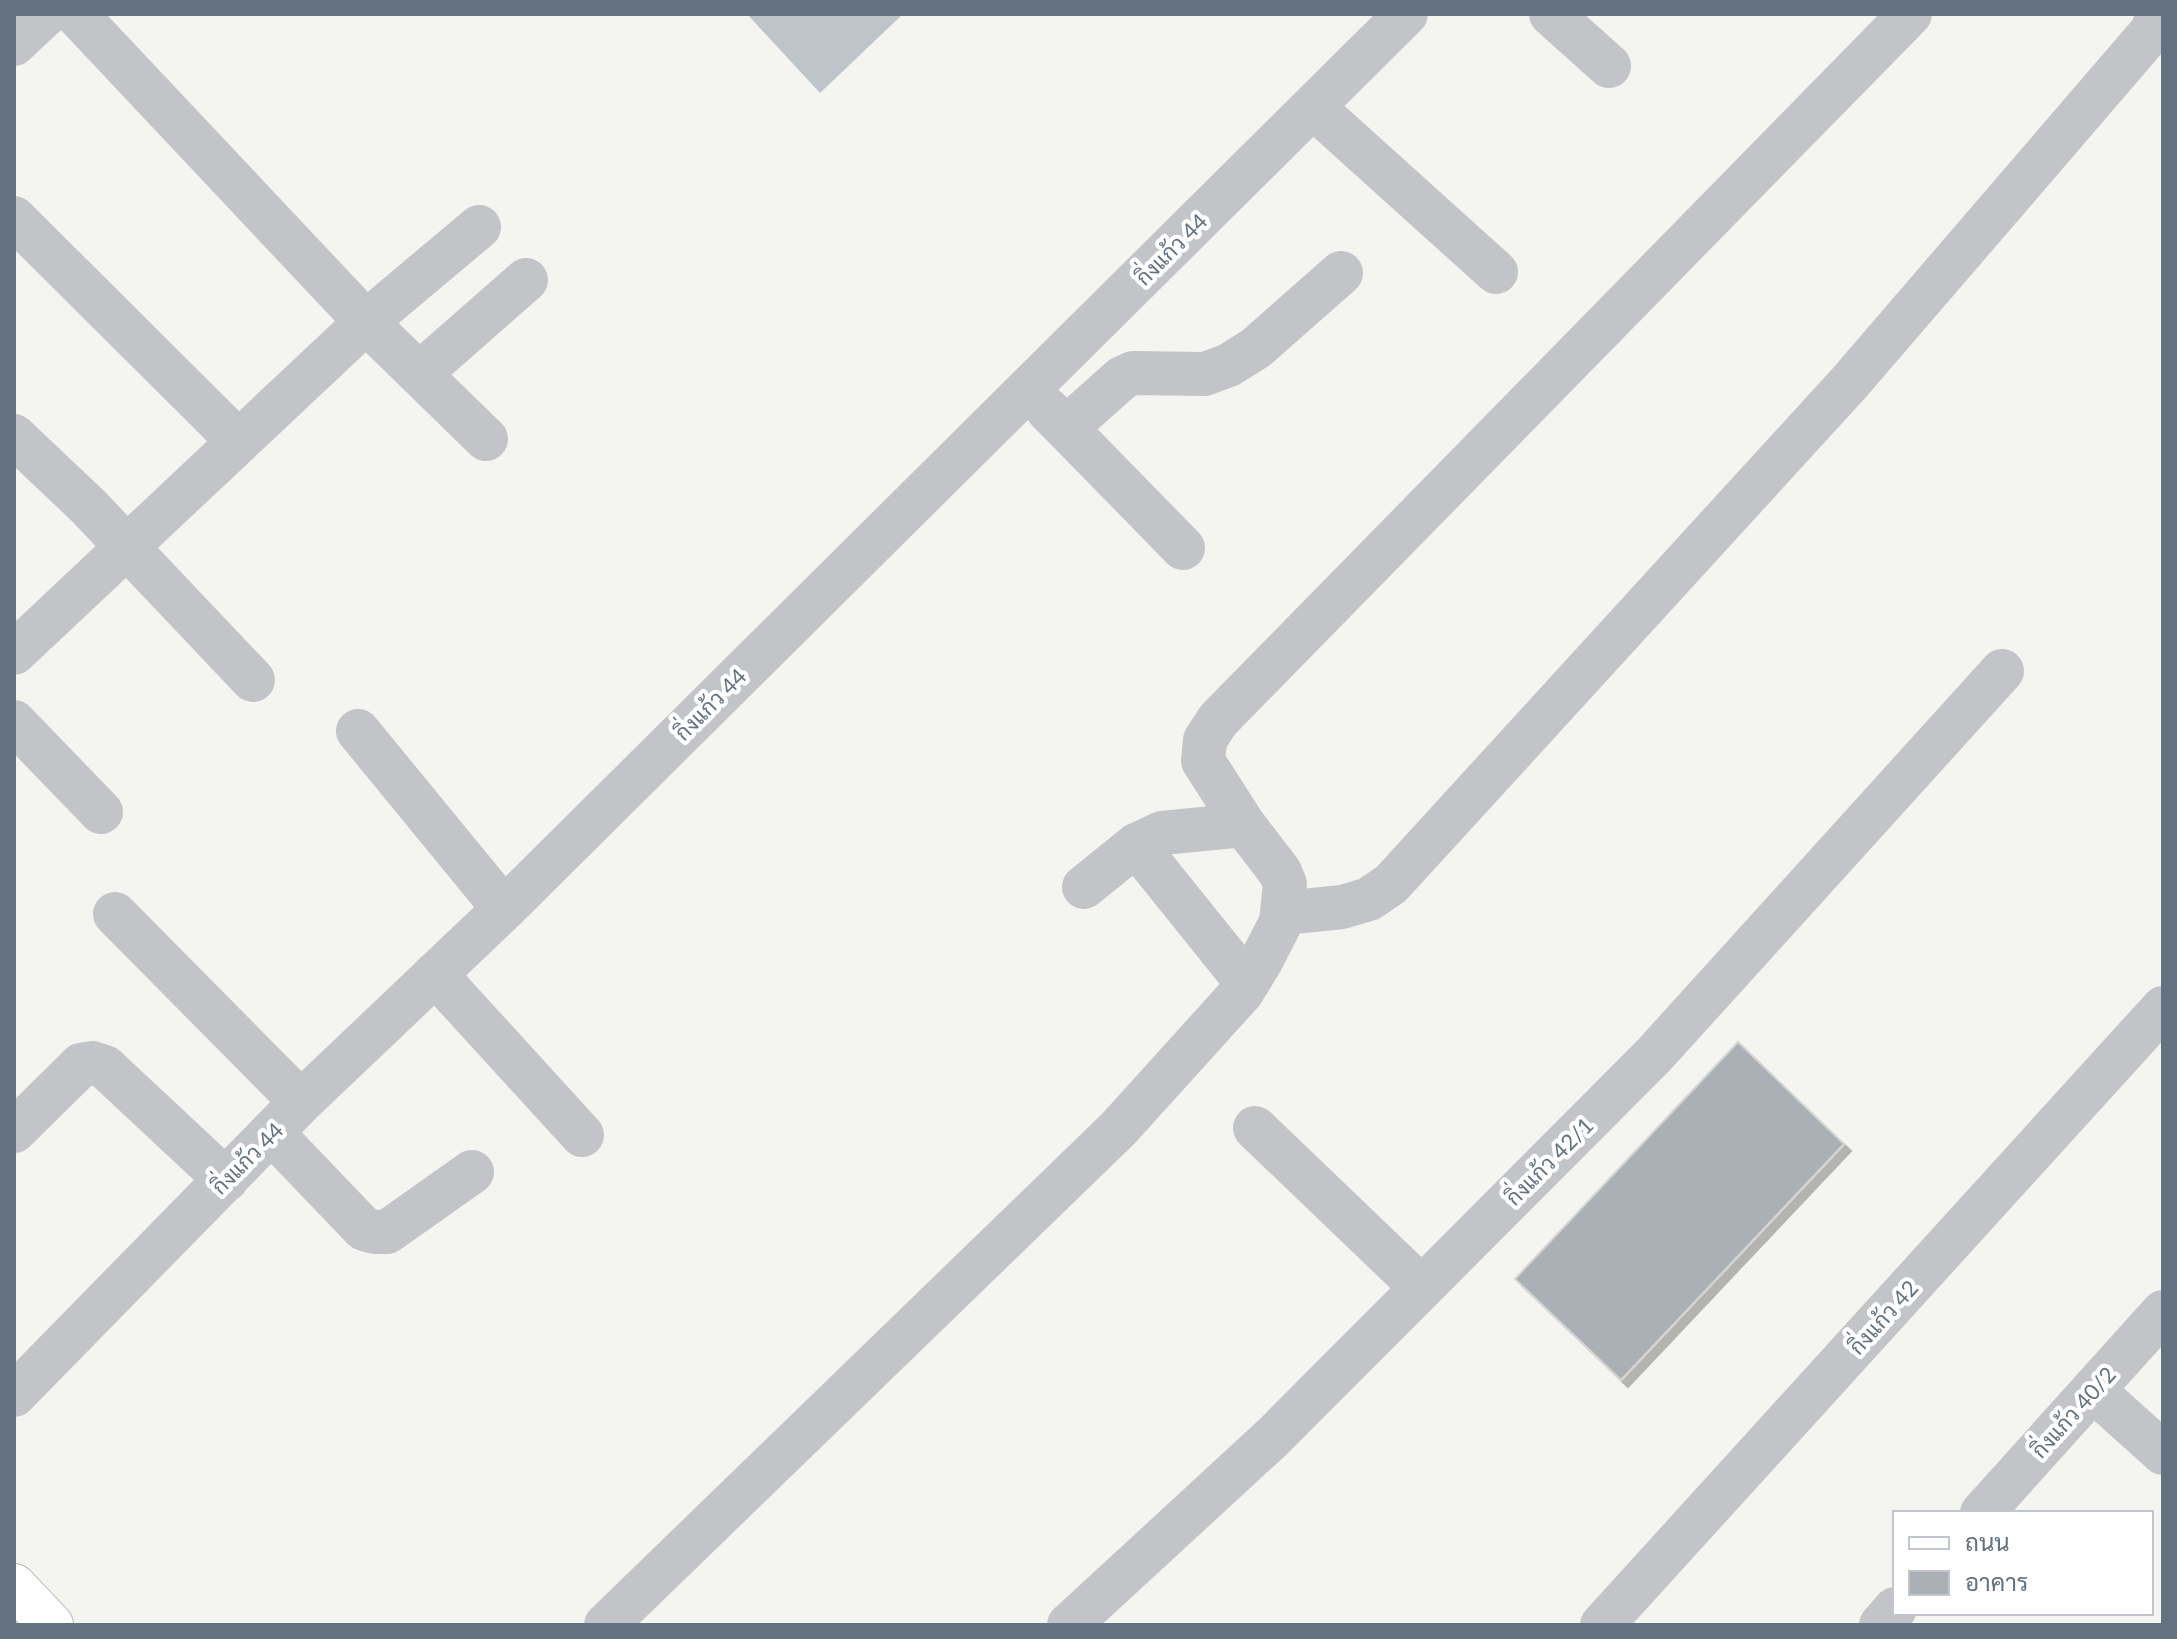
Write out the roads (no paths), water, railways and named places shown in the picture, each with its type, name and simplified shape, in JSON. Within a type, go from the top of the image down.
[{"type":"main road","points":[[14,1586],[51,1625]]},
{"type":"street","points":[[14,44],[46,14]]},
{"type":"street","points":[[76,14],[366,322],[486,439]]},
{"type":"street","name":"กิ่งแก้ว 44","points":[[14,1395],[301,1102],[504,909],[1406,14]]},
{"type":"street","points":[[1551,14],[1609,66]]},
{"type":"street","points":[[606,1625],[1119,1128],[1242,992],[1284,913],[1285,884],[1280,872],[1244,825],[1203,761],[1205,740],[1218,720],[1910,14]]},
{"type":"street","points":[[1284,913],[1342,907],[1369,899],[1391,884],[1850,382],[2152,31],[2158,14]]},
{"type":"street","points":[[1313,107],[1496,272]]},
{"type":"street","points":[[14,218],[238,441]]},
{"type":"street","points":[[14,653],[366,322],[479,227]]},
{"type":"street","points":[[1066,428],[1122,378],[1133,373],[1205,374],[1229,365],[1256,348],[1341,273]]},
{"type":"street","points":[[419,374],[526,280]]},
{"type":"street","points":[[1029,390],[1183,548]]},
{"type":"street","points":[[14,436],[126,546],[253,680]]},
{"type":"street","name":"กิ่งแก้ว 42/1","points":[[1069,1625],[1273,1437],[1654,1055],[2002,671]]},
{"type":"street","points":[[14,722],[101,812]]},
{"type":"street","points":[[358,731],[504,909]]},
{"type":"street","points":[[1084,887],[1136,845],[1162,833],[1244,825]]},
{"type":"street","points":[[1136,845],[1247,983]]},
{"type":"street","points":[[115,914],[301,1102]]},
{"type":"street","points":[[435,974],[582,1135]]},
{"type":"street","name":"กิ่งแก้ว 42","points":[[1602,1625],[2163,1008]]},
{"type":"street","points":[[14,1131],[81,1065],[93,1063],[105,1067],[226,1180]]},
{"type":"street","points":[[1255,1128],[1422,1288]]},
{"type":"street","points":[[272,1133],[364,1229],[375,1232],[387,1232],[472,1172]]},
{"type":"street","name":"กิ่งแก้ว 40/2","points":[[1984,1511],[2163,1312]]},
{"type":"street","points":[[2093,1390],[2163,1453]]}]
